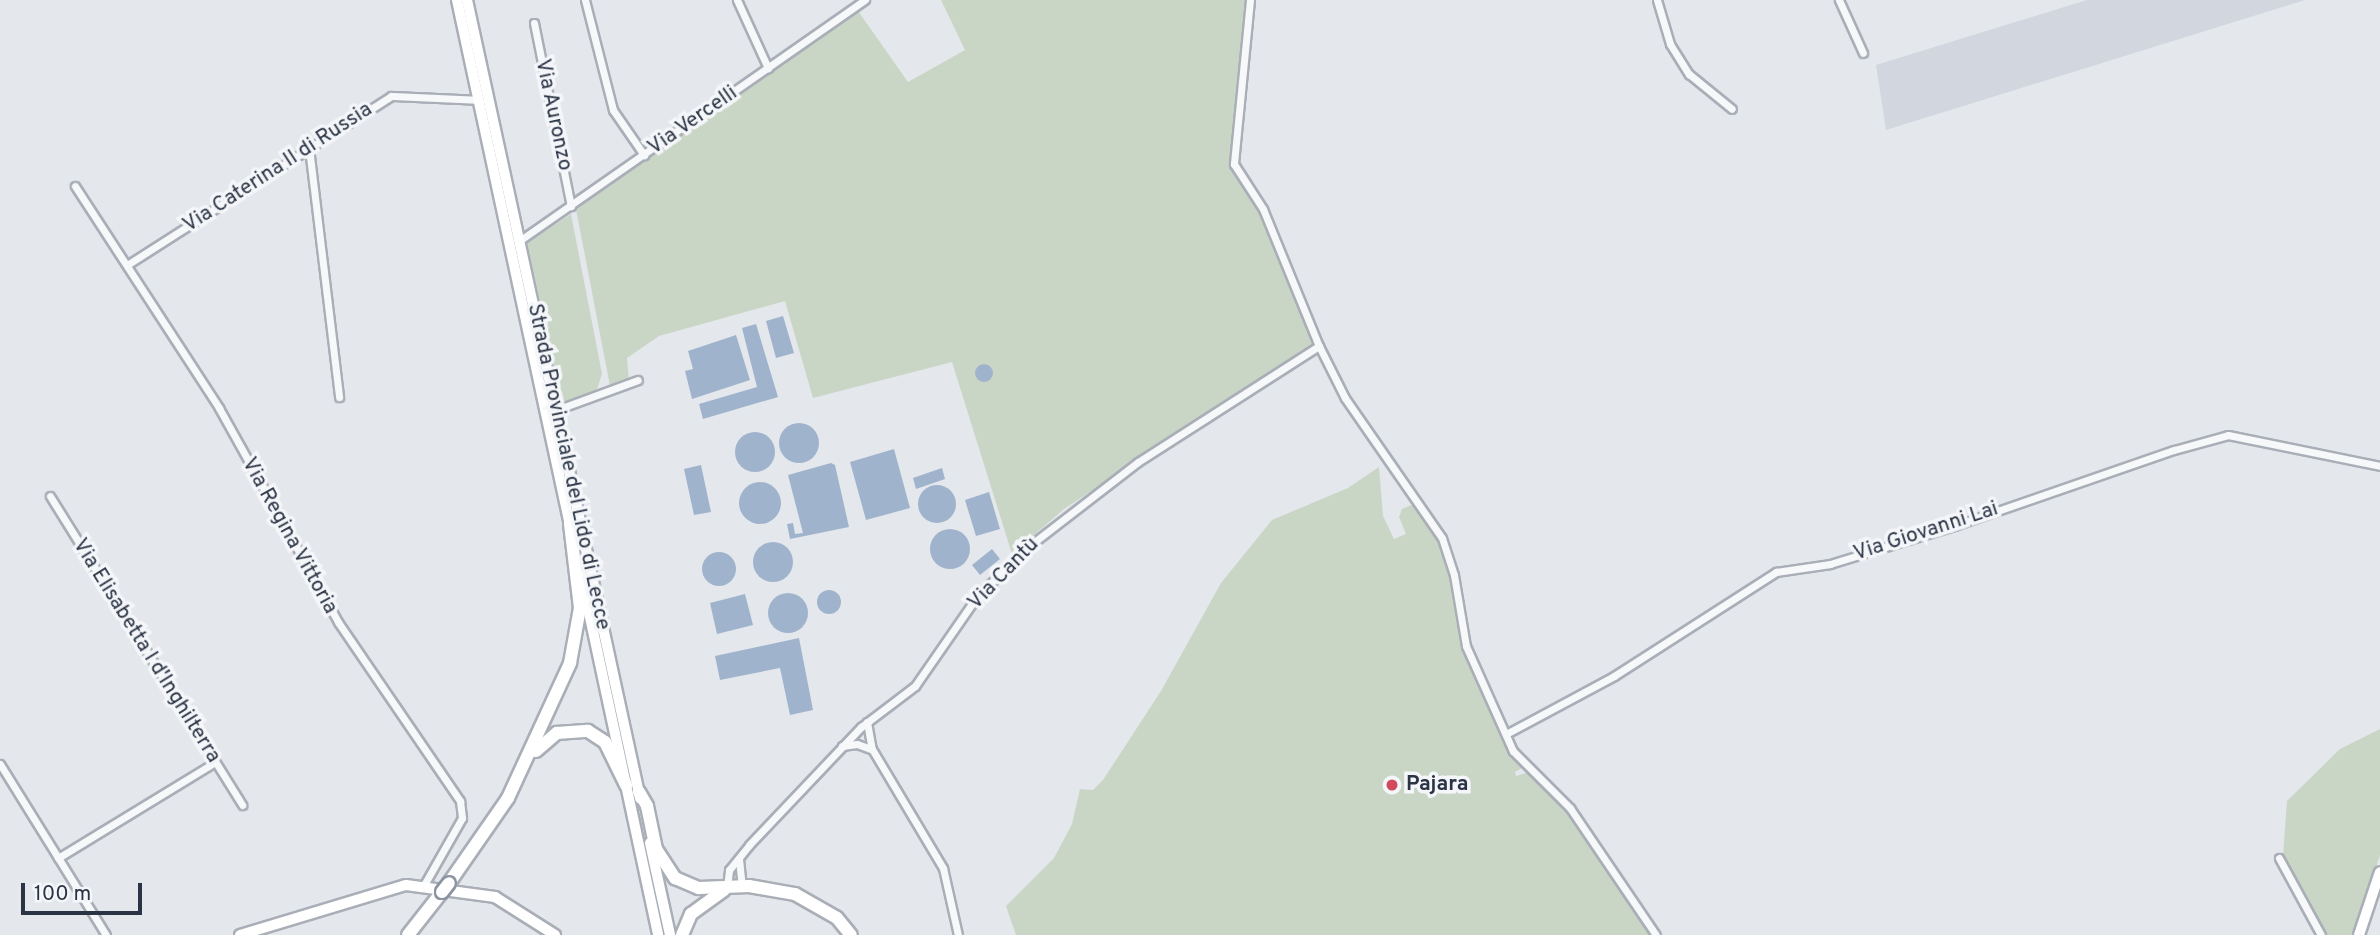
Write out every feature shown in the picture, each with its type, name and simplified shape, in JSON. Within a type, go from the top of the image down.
[{"type":"highway","points":[[408,935],[492,825],[523,768],[576,640],[579,596],[570,524]]},
{"type":"highway","points":[[523,768],[548,738],[568,730],[588,731],[605,742],[626,785]]},
{"type":"highway","points":[[639,792],[656,849],[667,870],[699,888],[780,890],[819,905],[851,935]]},
{"type":"highway","points":[[682,935],[691,914],[727,888]]},
{"type":"highway","points":[[819,905],[843,935]]},
{"type":"main road","name":"Strada Provinciale del Lido di Lecce","points":[[457,0],[658,935]]},
{"type":"main road","name":"Strada Provinciale del Lido di Lecce","points":[[467,0],[670,935]]},
{"type":"main road","points":[[2360,935],[2380,872]]},
{"type":"main road","points":[[240,935],[392,888],[424,885],[495,897],[555,935]]},
{"type":"street","points":[[585,0],[613,110],[644,155]]},
{"type":"street","points":[[737,0],[768,68]]},
{"type":"street","name":"Via Vercelli","points":[[519,241],[865,0]]},
{"type":"street","points":[[1250,0],[1234,164],[1263,209],[1319,346],[1376,447],[1413,491],[1441,538],[1454,575],[1466,646],[1506,734],[1524,764],[1570,808],[1656,935]]},
{"type":"street","points":[[1657,0],[1670,44],[1689,75],[1732,109]]},
{"type":"street","points":[[1839,0],[1863,53]]},
{"type":"street","name":"Via Auronzo","points":[[534,23],[572,206]]},
{"type":"street","name":"Via Caterina II di Russia","points":[[127,265],[391,96],[478,100]]},
{"type":"street","points":[[309,148],[338,397]]},
{"type":"street","name":"Via Regina Vittoria","points":[[75,186],[219,408],[338,622],[460,802],[462,818],[424,885]]},
{"type":"street","name":"Via Cantù","points":[[727,888],[729,870],[739,858],[841,747],[867,722],[908,694],[976,598],[1064,515],[1319,346]]},
{"type":"street","points":[[556,410],[638,380]]},
{"type":"street","name":"Via Giovanni Lai","points":[[1506,734],[1614,676],[1776,572],[1830,564],[1954,526],[2165,452],[2228,435],[2380,466]]},
{"type":"street","name":"Via Elisabetta I d'Inghilterra","points":[[50,496],[242,805]]},
{"type":"street","points":[[867,722],[872,749],[943,868],[958,935]]},
{"type":"street","points":[[841,747],[857,744],[872,749]]},
{"type":"street","points":[[58,858],[215,762]]},
{"type":"street","points":[[0,764],[106,935]]},
{"type":"street","points":[[739,858],[742,887]]},
{"type":"street","points":[[2279,858],[2321,935]]},
{"type":"shaded area","points":[[2087,0],[2305,0],[1886,130],[1876,65]]},
{"type":"green space","points":[[941,0],[1246,0],[1242,78],[1229,160],[1258,207],[1313,340],[1313,346],[1064,509],[1012,554],[952,362],[813,398],[785,301],[659,336],[627,358],[629,381],[610,386],[576,209],[858,11],[908,82],[965,50]]},
{"type":"green space","points":[[571,214],[602,374],[596,392],[567,402],[562,400],[527,243]]},
{"type":"green space","points":[[1379,467],[1383,516],[1394,539],[1406,534],[1399,517],[1402,509],[1411,505],[1423,514],[1438,541],[1447,563],[1466,654],[1522,768],[1515,772],[1516,776],[1529,772],[1562,802],[1652,935],[1016,935],[1006,906],[1054,858],[1072,824],[1080,789],[1093,790],[1103,780],[1161,691],[1221,583],[1272,520],[1348,488]]},
{"type":"green space","points":[[2380,729],[2380,855],[2354,935],[2325,935],[2283,856],[2287,801],[2340,749]]},
{"type":"water","points":[[783,316],[794,353],[776,358],[766,321]]},
{"type":"water","points":[[756,324],[778,397],[703,419],[699,404],[757,387],[742,328]]},
{"type":"water","points":[[736,335],[750,380],[692,399],[685,371],[693,369],[688,351]]},
{"type":"water","points":[[984,364],[990,367],[993,373],[990,379],[984,382],[978,379],[975,373],[978,367]]},
{"type":"water","points":[[799,423],[807,424],[813,429],[818,435],[818,451],[813,457],[807,462],[799,463],[791,462],[785,457],[780,451],[779,443],[780,435],[785,429],[791,424]]},
{"type":"water","points":[[755,432],[763,433],[769,438],[774,444],[774,460],[769,466],[763,471],[755,472],[747,471],[741,466],[736,460],[735,452],[736,444],[741,438],[747,433]]},
{"type":"water","points":[[894,449],[910,508],[866,520],[850,462]]},
{"type":"water","points":[[831,463],[835,465],[849,527],[790,539],[787,524],[793,523],[795,534],[803,533],[788,475]]},
{"type":"water","points":[[701,465],[711,512],[694,515],[684,469]]},
{"type":"water","points":[[942,468],[945,479],[916,489],[913,478]]},
{"type":"water","points":[[760,482],[775,488],[781,503],[775,518],[760,524],[745,518],[739,503],[745,488]]},
{"type":"water","points":[[937,485],[951,490],[956,504],[951,518],[937,523],[923,518],[918,504],[923,490]]},
{"type":"water","points":[[989,492],[1000,529],[976,536],[965,500]]},
{"type":"water","points":[[950,529],[964,535],[970,549],[964,563],[950,569],[936,563],[930,549],[936,535]]},
{"type":"water","points":[[773,542],[787,548],[793,562],[787,576],[773,582],[759,576],[753,562],[759,548]]},
{"type":"water","points":[[992,549],[1000,559],[980,575],[972,565]]},
{"type":"water","points":[[719,552],[731,557],[736,569],[731,581],[719,586],[707,581],[702,569],[707,557]]},
{"type":"water","points":[[829,590],[838,593],[841,602],[838,611],[829,614],[820,611],[817,602],[820,593]]},
{"type":"water","points":[[788,593],[802,599],[808,613],[802,627],[788,633],[774,627],[768,613],[774,599]]},
{"type":"water","points":[[745,594],[753,625],[717,634],[710,603]]},
{"type":"water","points":[[799,638],[813,710],[790,715],[780,668],[720,680],[715,656]]},
{"type":"place","name":"Pajara","points":[[1392,785]]}]
